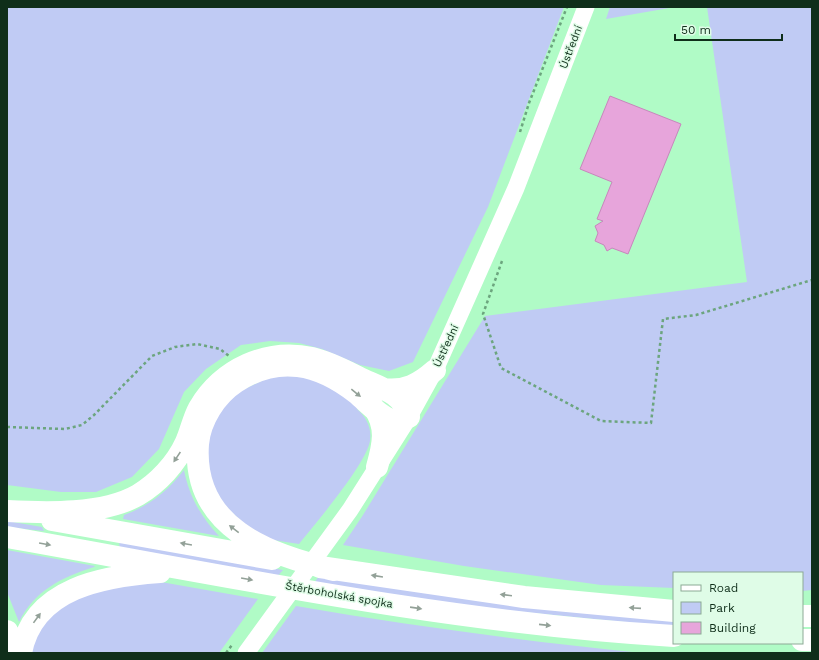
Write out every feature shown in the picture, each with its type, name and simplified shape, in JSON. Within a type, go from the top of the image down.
[{"type":"highway","points":[[7,511],[51,512],[92,509],[110,506],[137,495],[159,478],[176,460],[186,442],[198,409],[212,390],[228,375],[245,366],[277,356],[300,356],[324,361],[378,398],[387,419],[402,420],[409,417]]},
{"type":"highway","points":[[334,570],[292,559],[272,551],[243,536],[227,523],[209,501],[202,484],[198,461],[200,434],[209,412],[224,392],[250,374],[275,367],[302,366],[326,373],[378,398],[418,384],[435,370]]},
{"type":"highway","points":[[377,467],[382,452],[383,431],[378,398]]},
{"type":"highway","points":[[7,511],[334,570],[524,598],[673,611]]},
{"type":"highway","name":"Štěrboholská spojka","points":[[7,537],[381,603],[580,629],[673,636]]},
{"type":"highway","points":[[21,653],[29,631],[41,613],[56,599],[77,588],[104,579],[142,573],[208,572]]},
{"type":"highway","points":[[7,631],[9,653]]},
{"type":"street","name":"Ústřední","points":[[250,648],[350,510],[409,417],[435,370],[516,188],[586,7]]},
{"type":"path","points":[[518,137],[529,103],[567,7]]},
{"type":"path","points":[[504,255],[483,314],[501,368],[601,420],[651,423],[663,319],[696,315],[812,280]]},
{"type":"path","points":[[7,427],[65,429],[82,425],[100,410],[152,356],[175,347],[197,344],[220,350],[245,366]]},
{"type":"green space","points":[[7,7],[564,7],[488,207],[413,362],[389,371],[360,365],[322,349],[299,343],[270,341],[241,345],[206,369],[184,392],[159,449],[132,477],[96,492],[61,492],[7,485]]},
{"type":"green space","points":[[610,7],[675,7],[606,19]]},
{"type":"green space","points":[[707,7],[812,7],[812,590],[803,591],[803,572],[673,572],[673,588],[601,585],[464,566],[343,545],[485,316],[747,282]]},
{"type":"green space","points":[[274,375],[310,376],[359,404],[357,409],[366,419],[370,431],[370,441],[360,464],[328,508],[299,544],[273,540],[253,533],[214,495],[205,450],[214,420],[232,395]]},
{"type":"green space","points":[[184,470],[189,489],[201,514],[219,536],[123,519],[124,515],[142,507],[165,491]]},
{"type":"green space","points":[[7,521],[42,527],[44,531],[7,527]]},
{"type":"green space","points":[[121,542],[283,570],[277,577],[120,547],[119,544]]},
{"type":"green space","points":[[7,550],[95,566],[71,575],[50,587],[25,611],[19,622],[7,592]]},
{"type":"green space","points":[[319,576],[673,620],[673,627],[492,609],[314,583]]},
{"type":"green space","points":[[161,582],[258,599],[219,653],[30,653],[36,634],[57,609],[99,588]]},
{"type":"green space","points":[[296,606],[469,632],[642,653],[262,653]]},
{"type":"building","points":[[610,96],[681,124],[628,254],[612,248],[607,251],[604,245],[595,241],[598,233],[595,226],[603,221],[597,219],[612,182],[580,169]]}]
